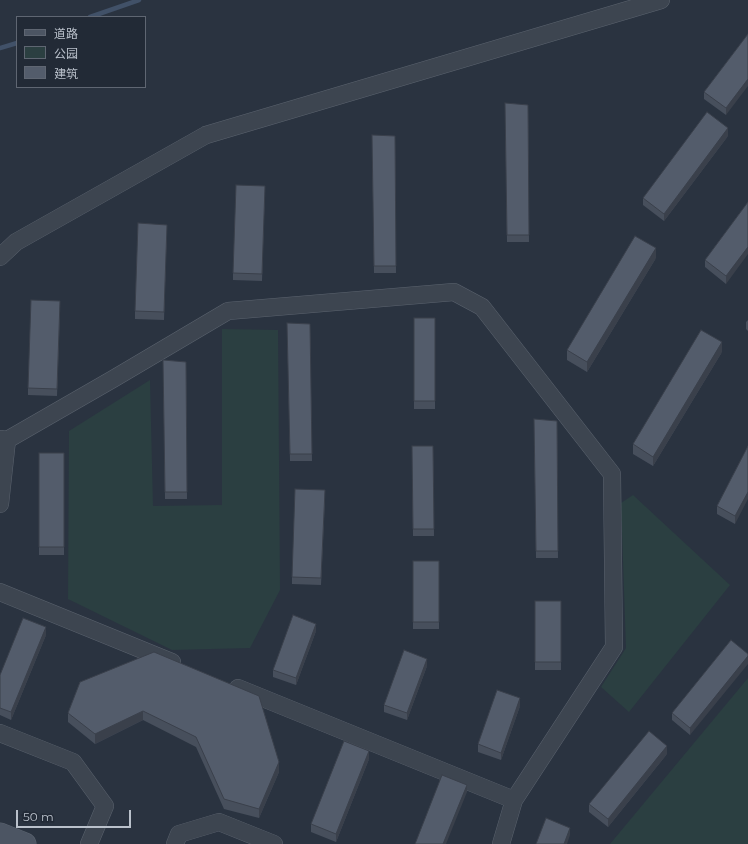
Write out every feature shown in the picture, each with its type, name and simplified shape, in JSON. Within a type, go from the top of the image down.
[{"type":"main road","points":[[0,834],[25,844]]},
{"type":"street","points":[[0,257],[16,242],[206,135],[661,0]]},
{"type":"street","points":[[0,504],[4,439],[113,379],[228,310],[454,292],[482,307],[612,474],[614,647],[514,800],[501,844]]},
{"type":"street","points":[[0,592],[184,666]]},
{"type":"street","points":[[220,681],[514,800]]},
{"type":"street","points":[[0,733],[73,762],[105,806],[89,844]]},
{"type":"street","points":[[175,844],[179,834],[219,822],[274,844]]},
{"type":"green space","points":[[222,329],[278,330],[280,590],[250,648],[172,650],[68,599],[69,431],[150,380],[153,506],[222,505]]},
{"type":"green space","points":[[633,495],[730,585],[629,712],[601,687],[626,648],[621,503]]},
{"type":"green space","points":[[748,678],[748,844],[610,844]]},
{"type":"building","points":[[748,34],[748,79],[726,108],[704,92]]},
{"type":"building","points":[[505,103],[528,105],[529,235],[507,235]]},
{"type":"building","points":[[707,112],[728,128],[664,214],[643,198]]},
{"type":"building","points":[[372,135],[395,136],[396,266],[374,266]]},
{"type":"building","points":[[236,185],[265,186],[262,274],[233,273]]},
{"type":"building","points":[[748,202],[748,247],[726,276],[705,260]]},
{"type":"building","points":[[138,223],[167,225],[164,312],[135,311]]},
{"type":"building","points":[[635,236],[656,248],[587,362],[567,350]]},
{"type":"building","points":[[31,300],[60,301],[57,389],[28,388]]},
{"type":"building","points":[[414,318],[435,318],[435,401],[414,401]]},
{"type":"building","points":[[287,323],[310,324],[312,454],[290,454]]},
{"type":"building","points":[[701,330],[722,342],[653,457],[633,444]]},
{"type":"building","points":[[163,360],[186,362],[187,492],[165,492]]},
{"type":"building","points":[[534,419],[557,421],[558,551],[536,551]]},
{"type":"building","points":[[412,446],[433,446],[434,529],[413,529]]},
{"type":"building","points":[[748,446],[748,492],[735,516],[717,506]]},
{"type":"building","points":[[39,453],[64,453],[64,547],[39,547]]},
{"type":"building","points":[[295,489],[325,490],[321,578],[292,577]]},
{"type":"building","points":[[413,561],[439,561],[439,622],[413,622]]},
{"type":"building","points":[[535,601],[561,601],[561,662],[535,662]]},
{"type":"building","points":[[293,615],[316,624],[296,678],[273,670]]},
{"type":"building","points":[[23,618],[46,627],[11,712],[0,708],[0,675]]},
{"type":"building","points":[[731,640],[748,654],[748,656],[690,728],[672,713]]},
{"type":"building","points":[[404,650],[427,659],[407,713],[384,705]]},
{"type":"building","points":[[154,652],[259,696],[279,762],[259,809],[224,799],[196,737],[143,711],[95,734],[68,713],[80,682]]},
{"type":"building","points":[[497,690],[520,698],[501,753],[478,744]]},
{"type":"building","points":[[649,731],[667,746],[608,819],[589,804]]},
{"type":"building","points":[[344,741],[369,751],[336,834],[311,824]]},
{"type":"building","points":[[442,775],[467,785],[443,844],[415,844]]},
{"type":"building","points":[[546,818],[570,828],[564,844],[536,844]]},
{"type":"waterway","points":[[93,16],[139,0]]},
{"type":"waterway","points":[[0,48],[16,43]]}]
